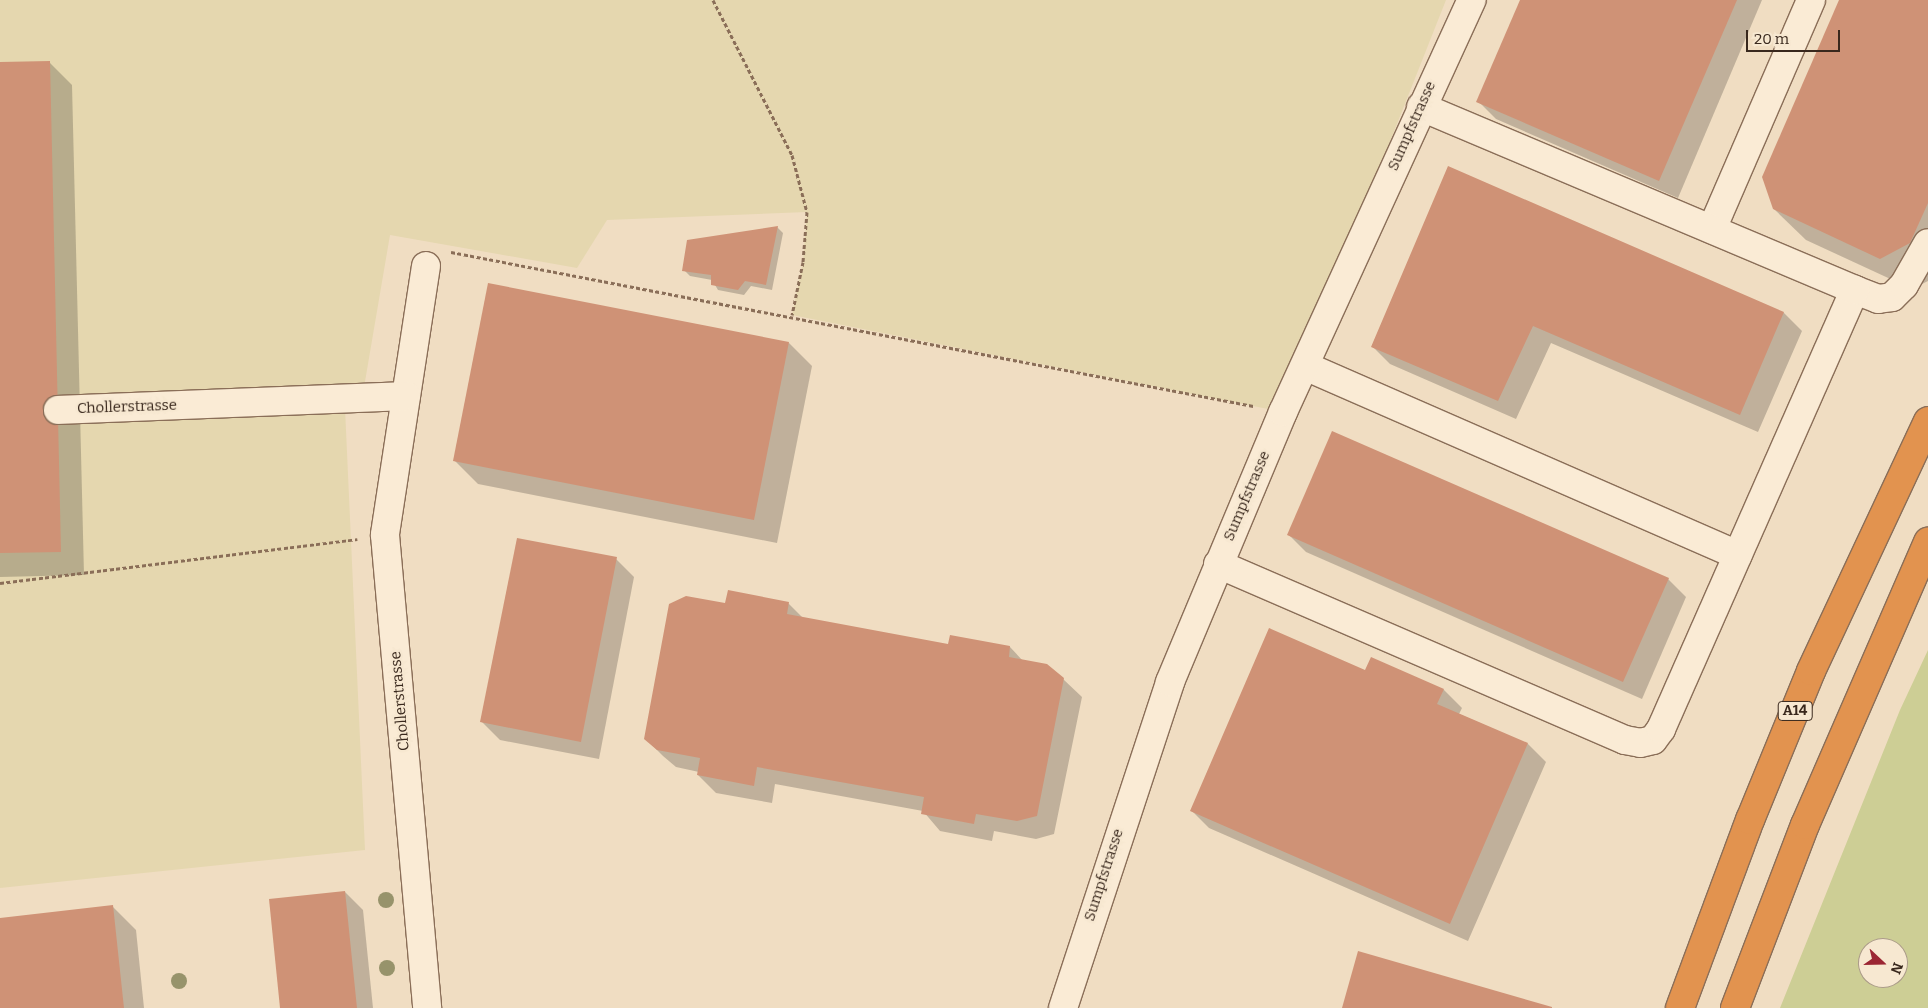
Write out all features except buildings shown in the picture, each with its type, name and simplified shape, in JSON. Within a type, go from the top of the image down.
[{"type":"highway","name":"A14","points":[[1680,1008],[1746,829],[1812,671],[1928,421]]},
{"type":"highway","points":[[1735,1008],[1816,798],[1928,542]]},
{"type":"street","name":"Sumpfstrasse","points":[[1063,1008],[1167,690],[1218,564],[1283,412],[1421,106],[1472,0]]},
{"type":"street","points":[[1712,229],[1811,0]]},
{"type":"street","points":[[1421,106],[1878,299],[1892,297],[1904,285],[1928,243]]},
{"type":"street","name":"Chollerstrasse","points":[[426,266],[385,535],[427,1008]]},
{"type":"street","points":[[1218,564],[1530,700],[1640,743],[1653,740],[1661,729],[1855,290]]},
{"type":"street","points":[[1305,366],[1738,554]]},
{"type":"street","name":"Chollerstrasse","points":[[58,410],[406,396]]},
{"type":"path","points":[[713,0],[792,155],[807,212],[803,262],[792,315]]},
{"type":"path","points":[[426,266],[435,249],[792,315],[1283,412]]},
{"type":"path","points":[[0,583],[385,535]]},
{"type":"shaded area","points":[[0,0],[1446,0],[1283,412],[792,315],[803,262],[807,212],[607,220],[577,268],[390,235],[361,405],[345,408],[365,850],[0,888]]},
{"type":"green space","points":[[1928,650],[1928,1008],[1780,1008],[1900,710]]}]
